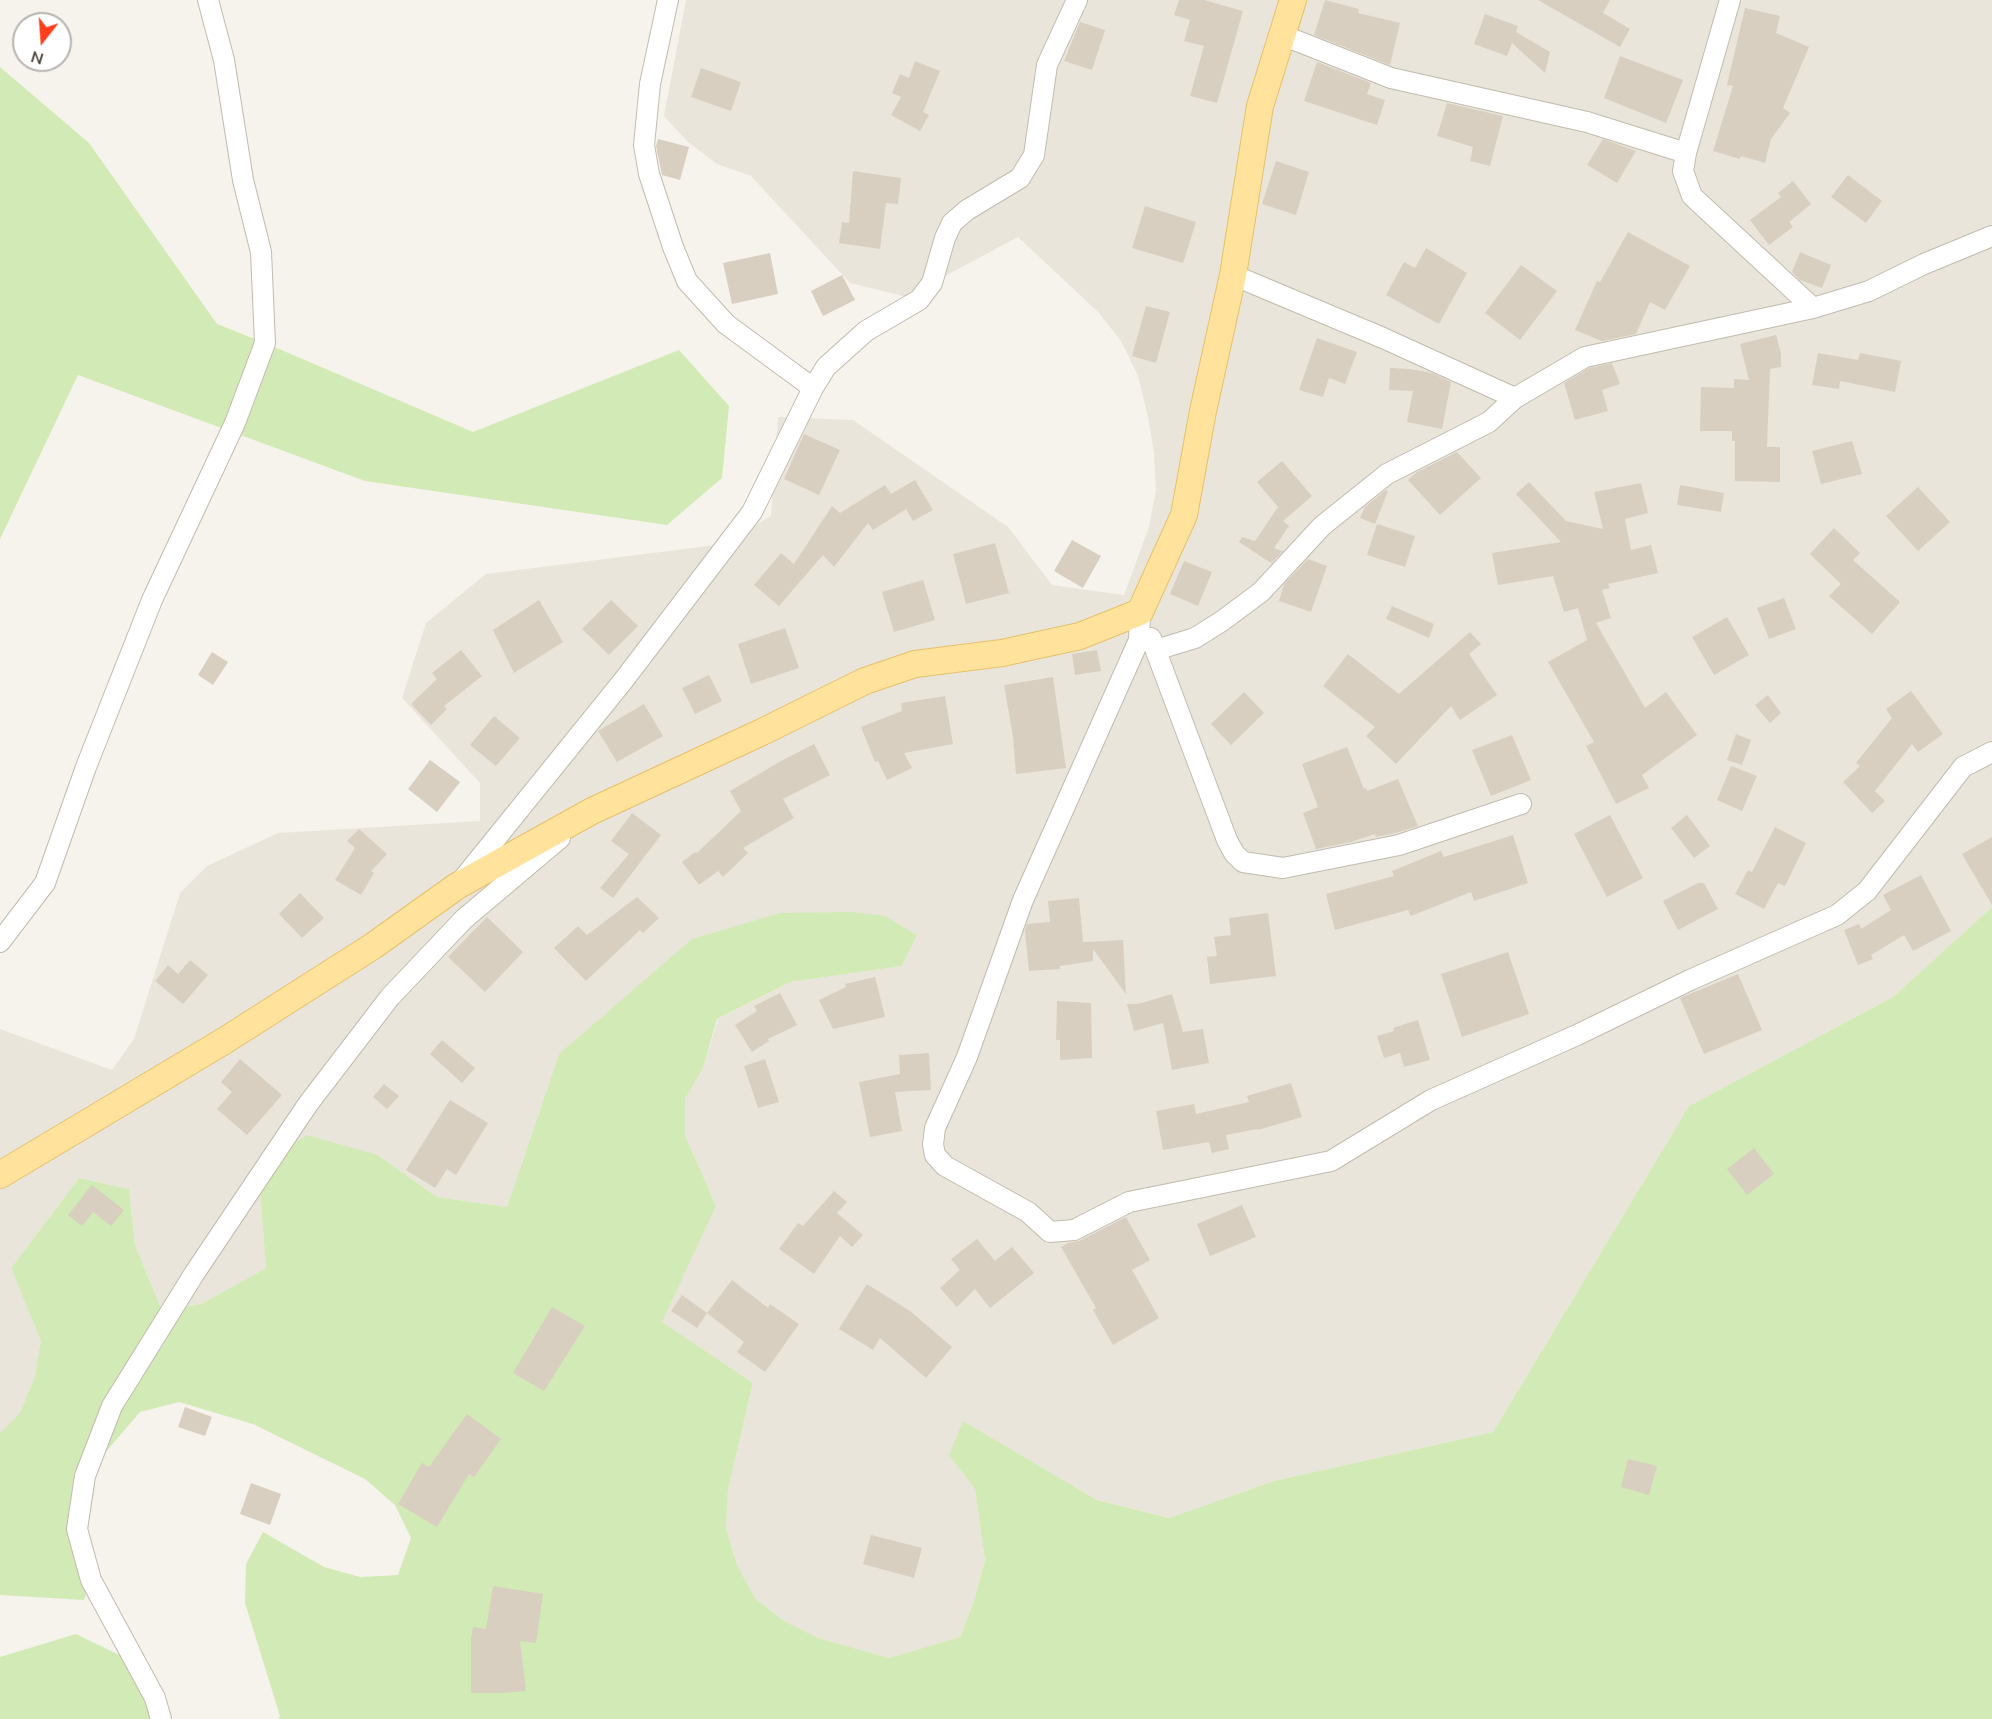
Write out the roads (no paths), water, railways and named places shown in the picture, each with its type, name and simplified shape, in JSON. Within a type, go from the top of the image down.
[{"type":"main road","points":[[2,1170],[254,1022],[373,946],[457,886],[592,811],[762,732],[864,681],[915,664],[1002,652],[1080,636],[1140,612],[1184,515],[1203,411],[1233,275],[1260,106],[1293,0]]},
{"type":"street","points":[[0,942],[45,883],[86,767],[152,600],[235,423],[265,342],[261,252],[243,180],[224,60],[208,0]]},
{"type":"street","points":[[668,0],[650,84],[644,145],[649,174],[673,247],[687,281],[726,324],[813,388]]},
{"type":"street","points":[[457,886],[623,681],[752,512],[813,388],[826,367],[867,332],[920,300],[932,283],[945,238],[952,224],[967,210],[1020,178],[1034,155],[1047,65],[1077,0]]},
{"type":"street","points":[[1730,0],[1686,153],[1683,171],[1692,196],[1813,308]]},
{"type":"street","points":[[1282,35],[1391,78],[1587,123],[1686,153]]},
{"type":"street","points":[[1156,650],[1195,638],[1261,592],[1322,526],[1387,474],[1490,422],[1515,398],[1586,357],[1813,308],[1869,291],[1924,264],[1992,236]]},
{"type":"street","points":[[1233,275],[1383,338],[1515,398]]},
{"type":"street","points":[[1140,612],[1227,840],[1233,853],[1243,862],[1283,868],[1399,845],[1521,804]]},
{"type":"street","points":[[1140,612],[1139,640],[1023,900],[967,1058],[935,1128],[933,1144],[935,1155],[945,1166],[1028,1212],[1050,1232],[1074,1230],[1129,1202],[1330,1161],[1431,1100],[1577,1035],[1690,980],[1837,915],[1867,891],[1963,767],[1992,752]]},
{"type":"street","points":[[161,1719],[154,1698],[91,1580],[77,1529],[85,1476],[112,1406],[194,1274],[308,1104],[390,997],[464,919],[592,811]]}]
